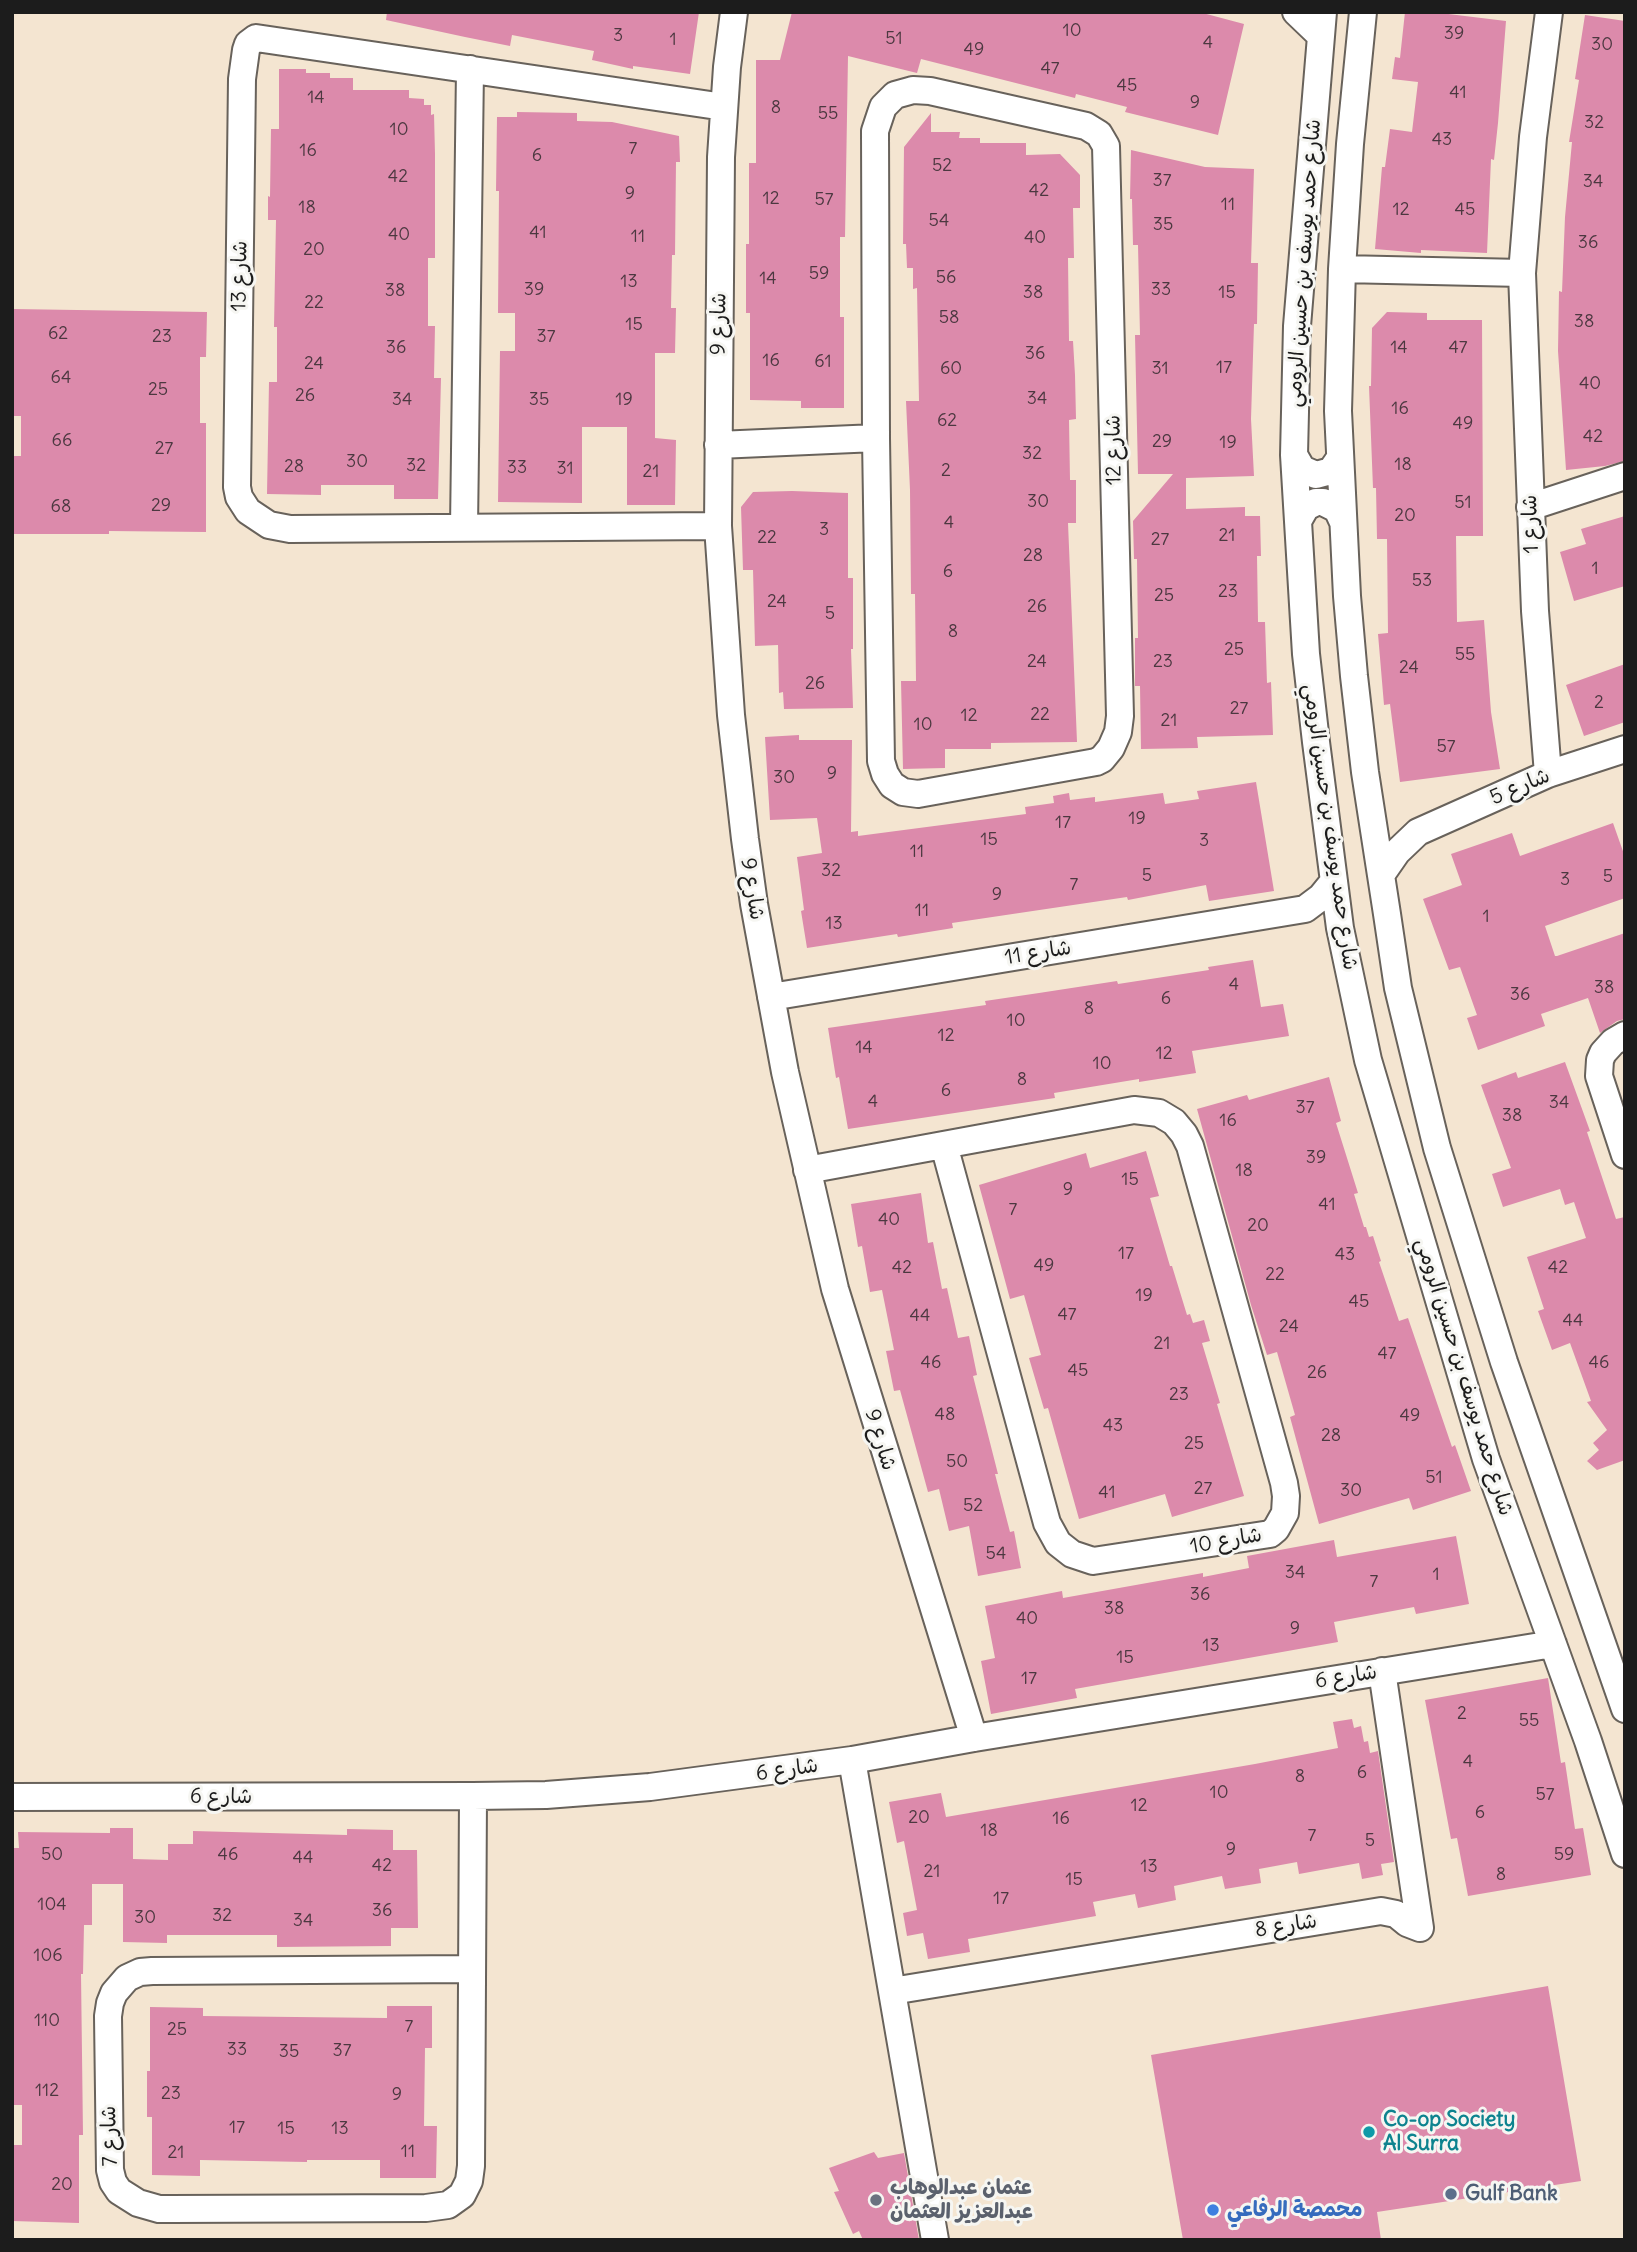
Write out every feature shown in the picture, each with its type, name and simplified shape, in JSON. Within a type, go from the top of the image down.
[{"type":"street","name":"شارع 9","points":[[734,12],[721,157],[718,526],[722,611],[737,778],[754,904],[785,1072],[826,1256],[848,1336],[974,1738]]},
{"type":"street","points":[[1296,12],[1321,24]]},
{"type":"street","name":"شارع حمد يوسف بن حسين الرومي","points":[[1363,12],[1350,144],[1342,269],[1338,372],[1340,458],[1354,676],[1398,988],[1437,1148],[1486,1305],[1625,1709]]},
{"type":"street","name":"شارع 1","points":[[1548,774],[1538,666],[1522,273],[1533,137],[1549,12]]},
{"type":"street","name":"شارع حمد يوسف بن حسين الرومي","points":[[1321,24],[1296,337],[1294,455],[1308,666],[1340,928],[1368,1060],[1486,1459],[1588,1741],[1625,1854]]},
{"type":"street","name":"شارع 13","points":[[718,526],[278,527],[255,517],[241,501],[237,487],[242,79],[248,44],[256,38],[724,107]]},
{"type":"street","points":[[464,527],[470,69]]},
{"type":"street","name":"شارع 12","points":[[919,89],[1086,126],[1093,130],[1103,139],[1108,154],[1120,716],[1115,741],[1102,759],[1087,765],[918,794],[903,792],[888,780],[881,761],[876,438],[875,131],[883,107],[901,92],[919,89]]},
{"type":"street","points":[[1342,269],[1522,273]]},
{"type":"street","points":[[718,445],[876,438]]},
{"type":"street","points":[[1294,455],[1302,469],[1316,475],[1331,471],[1340,458]]},
{"type":"street","points":[[1531,507],[1625,477]]},
{"type":"street","points":[[1298,521],[1306,507],[1323,502],[1337,509],[1343,522]]},
{"type":"street","name":"شارع 5","points":[[1381,875],[1397,852],[1418,832],[1548,774],[1625,749]]},
{"type":"street","points":[[1371,809],[1393,823],[1418,832]]},
{"type":"street","points":[[1334,881],[1321,897],[1305,909],[1340,928]]},
{"type":"street","name":"شارع 11","points":[[771,997],[1305,909]]},
{"type":"street","points":[[1625,1035],[1608,1047],[1600,1060],[1599,1068],[1601,1084],[1625,1155]]},
{"type":"street","name":"شارع 10","points":[[807,1170],[944,1145],[1141,1110],[1158,1113],[1180,1128],[1190,1146],[1284,1483],[1285,1513],[1276,1529],[1261,1537],[1093,1561],[1072,1554],[1058,1543],[1047,1523],[944,1145]]},
{"type":"street","points":[[1442,1310],[1450,1319],[1462,1322],[1479,1316],[1486,1305]]},
{"type":"street","points":[[1461,1376],[1463,1360],[1476,1349],[1493,1350],[1504,1362]]},
{"type":"street","name":"شارع 6","points":[[12,1797],[546,1795],[650,1787],[852,1760],[1553,1644]]},
{"type":"street","name":"شارع 8","points":[[892,1991],[1381,1911],[1396,1913],[1407,1923],[1420,1928],[1382,1671]]},
{"type":"street","points":[[852,1760],[935,2240]]},
{"type":"street","name":"شارع 7","points":[[472,1969],[152,1971],[140,1972],[127,1978],[114,1993],[108,2016],[110,2170],[113,2182],[119,2191],[138,2203],[170,2209],[426,2208],[456,2201],[466,2189],[471,2172],[473,1796]]},
{"type":"building","points":[[387,12],[699,12],[690,74],[633,66],[633,69],[592,60],[594,51],[512,35],[510,46],[465,37],[386,20]]},
{"type":"building","points":[[792,12],[1199,12],[1244,24],[1218,135],[1125,112],[1127,107],[1076,94],[1075,98],[921,59],[917,73],[848,56],[845,237],[840,237],[840,317],[844,317],[844,408],[801,408],[801,401],[750,400],[750,313],[746,313],[749,163],[756,163],[756,60],[780,60]]},
{"type":"building","points":[[1405,12],[1432,12],[1506,21],[1494,160],[1491,159],[1487,253],[1421,250],[1421,253],[1375,249],[1382,167],[1385,167],[1390,129],[1412,132],[1418,82],[1392,79],[1395,57],[1400,58]]},
{"type":"building","points":[[1585,15],[1625,21],[1625,461],[1566,470],[1558,351],[1559,291],[1562,292],[1572,142],[1569,142],[1579,80],[1575,79]]},
{"type":"building","points":[[279,69],[306,69],[306,73],[330,73],[330,78],[353,78],[353,90],[409,90],[409,98],[424,99],[424,105],[431,105],[431,115],[434,114],[435,258],[428,258],[428,326],[435,326],[434,378],[441,378],[438,499],[394,499],[394,485],[321,485],[321,495],[267,494],[269,382],[277,382],[277,327],[274,327],[276,220],[268,220],[268,196],[270,197],[271,129],[279,129]]},
{"type":"building","points":[[517,112],[577,113],[577,121],[612,122],[679,136],[680,162],[676,162],[675,255],[672,255],[671,308],[676,308],[675,353],[655,353],[655,438],[676,440],[675,505],[627,505],[627,427],[582,427],[582,503],[498,502],[500,351],[515,351],[515,313],[498,313],[497,117],[517,117]]},
{"type":"building","points":[[931,113],[931,132],[960,132],[959,138],[980,138],[980,143],[1026,143],[1026,155],[1060,154],[1080,175],[1080,208],[1073,208],[1074,258],[1068,258],[1069,341],[1073,341],[1076,419],[1069,420],[1070,480],[1076,480],[1076,523],[1068,523],[1077,742],[991,743],[991,749],[945,749],[945,768],[903,769],[901,681],[916,681],[915,594],[911,594],[906,401],[919,401],[917,288],[913,289],[913,268],[907,268],[906,244],[903,244],[904,147]]},
{"type":"building","points":[[1131,150],[1205,167],[1254,169],[1251,263],[1258,263],[1251,419],[1254,476],[1186,478],[1186,509],[1245,507],[1245,516],[1260,516],[1261,556],[1257,556],[1258,622],[1265,622],[1267,683],[1271,682],[1273,735],[1197,737],[1198,748],[1141,749],[1140,686],[1135,686],[1135,638],[1138,638],[1137,559],[1134,559],[1133,521],[1173,474],[1138,474],[1135,335],[1140,335],[1138,245],[1133,245],[1130,199]]},
{"type":"building","points":[[12,309],[207,312],[206,357],[200,357],[200,423],[206,423],[206,532],[12,534],[12,456],[21,456],[21,416],[14,416]]},
{"type":"building","points":[[1387,312],[1427,313],[1427,320],[1482,320],[1483,536],[1456,536],[1457,622],[1484,620],[1491,712],[1500,769],[1400,782],[1390,704],[1384,705],[1378,634],[1388,633],[1387,539],[1377,539],[1369,386],[1372,328]]},
{"type":"building","points":[[753,492],[848,493],[848,578],[853,578],[853,708],[784,709],[783,692],[779,693],[778,645],[755,646],[753,570],[743,570],[741,507]]},
{"type":"building","points":[[1625,516],[1625,586],[1574,601],[1560,552],[1586,544],[1581,529]]},
{"type":"building","points":[[1625,664],[1625,722],[1584,736],[1566,685]]},
{"type":"building","points":[[799,735],[799,740],[852,740],[851,832],[858,831],[858,836],[1026,814],[1025,807],[1054,803],[1053,796],[1069,793],[1070,800],[1095,797],[1095,802],[1163,793],[1165,804],[1199,799],[1197,791],[1256,782],[1274,891],[1209,901],[1206,885],[1128,900],[1127,897],[952,923],[953,928],[898,937],[897,934],[807,948],[797,857],[822,853],[817,818],[770,820],[765,737]]},
{"type":"building","points":[[1613,823],[1625,857],[1625,898],[1545,926],[1555,956],[1625,933],[1625,1019],[1617,1021],[1600,1033],[1588,998],[1541,1014],[1545,1026],[1478,1050],[1467,1018],[1477,1015],[1460,967],[1449,970],[1423,899],[1462,885],[1451,854],[1512,833],[1520,856]]},
{"type":"building","points":[[1253,960],[1261,1007],[1283,1004],[1289,1036],[1192,1051],[1196,1073],[1139,1082],[1139,1079],[1054,1093],[1055,1098],[848,1129],[828,1028],[986,1005],[985,1001],[1209,970],[1208,967]]},
{"type":"building","points":[[1565,1062],[1590,1131],[1587,1132],[1616,1219],[1625,1217],[1625,1460],[1597,1470],[1587,1461],[1599,1450],[1593,1443],[1607,1430],[1587,1402],[1591,1401],[1570,1343],[1552,1350],[1538,1311],[1544,1309],[1527,1257],[1586,1238],[1574,1202],[1565,1205],[1560,1189],[1503,1207],[1492,1174],[1511,1168],[1481,1085],[1516,1072],[1518,1078]]},
{"type":"building","points":[[1329,1077],[1341,1121],[1336,1123],[1358,1193],[1354,1194],[1364,1227],[1369,1237],[1373,1236],[1399,1321],[1408,1318],[1452,1447],[1455,1445],[1471,1491],[1413,1510],[1409,1498],[1319,1524],[1290,1417],[1295,1415],[1277,1352],[1267,1355],[1197,1109],[1247,1095],[1249,1100]]},
{"type":"building","points":[[1146,1151],[1159,1196],[1150,1198],[1170,1266],[1187,1315],[1190,1314],[1193,1323],[1204,1320],[1210,1341],[1202,1343],[1244,1496],[1172,1517],[1165,1494],[1079,1519],[1048,1408],[1044,1409],[1029,1358],[1041,1355],[1024,1295],[1010,1299],[979,1185],[1086,1153],[1090,1168]]},
{"type":"building","points":[[921,1193],[928,1243],[933,1242],[942,1289],[947,1288],[958,1338],[969,1336],[977,1375],[973,1376],[998,1474],[995,1474],[1010,1532],[1014,1531],[1021,1568],[978,1576],[969,1526],[949,1531],[939,1489],[928,1492],[900,1390],[894,1391],[886,1351],[894,1350],[882,1290],[870,1292],[862,1246],[858,1247],[851,1204]]},
{"type":"building","points":[[1456,1536],[1469,1604],[1416,1614],[1414,1607],[1334,1622],[1338,1642],[1075,1689],[1077,1698],[991,1714],[981,1661],[995,1658],[985,1606],[1062,1591],[1063,1598],[1203,1573],[1203,1577],[1249,1568],[1247,1556],[1334,1540],[1337,1557]]},
{"type":"building","points":[[1548,1678],[1561,1763],[1565,1762],[1575,1829],[1583,1828],[1591,1875],[1468,1896],[1457,1838],[1451,1839],[1425,1700]]},
{"type":"building","points":[[1352,1719],[1354,1728],[1361,1726],[1364,1742],[1368,1741],[1370,1753],[1378,1751],[1394,1862],[1381,1864],[1383,1875],[1362,1879],[1359,1863],[1299,1874],[1297,1862],[1259,1869],[1261,1883],[1225,1889],[1222,1876],[1174,1886],[1176,1900],[1138,1908],[1135,1894],[1093,1902],[1096,1916],[968,1939],[970,1952],[928,1959],[923,1933],[907,1936],[903,1913],[917,1910],[904,1841],[897,1843],[889,1802],[941,1793],[946,1817],[1255,1764],[1338,1748],[1333,1722]]},
{"type":"building","points":[[110,1828],[133,1828],[133,1859],[168,1860],[168,1844],[193,1844],[193,1831],[347,1835],[347,1829],[393,1830],[393,1850],[417,1850],[418,1928],[391,1928],[391,1946],[277,1947],[277,1935],[167,1935],[167,1943],[123,1942],[123,1884],[92,1884],[92,1925],[84,1925],[81,1974],[83,2135],[79,2135],[79,2223],[12,2221],[12,2145],[22,2145],[22,2105],[12,2105],[14,1848],[19,1848],[18,1832],[110,1833]]},
{"type":"building","name":"Co-op Society Al Surra","points":[[1548,1986],[1581,2181],[1377,2212],[1381,2240],[1183,2240],[1151,2055]]},
{"type":"building","points":[[387,2006],[432,2006],[432,2048],[425,2048],[424,2126],[437,2126],[436,2178],[380,2178],[380,2160],[200,2160],[200,2176],[152,2175],[152,2117],[147,2117],[150,2007],[203,2008],[203,2016],[387,2018]]},
{"type":"building","name":"عثمان عبدالوهاب عبدالعزيز العثمان","points":[[874,2152],[878,2158],[904,2153],[919,2240],[863,2240],[859,2231],[853,2234],[834,2192],[839,2191],[829,2168]]},
{"type":"place","name":"Co-op Society Al Surra","points":[[1369,2132]]},
{"type":"place","name":"Gulf Bank","points":[[1451,2194]]},
{"type":"place","name":"عثمان عبدالوهاب عبدالعزيز العثمان","points":[[876,2200]]},
{"type":"place","name":"محمصة الرفاعي","points":[[1213,2210]]}]
